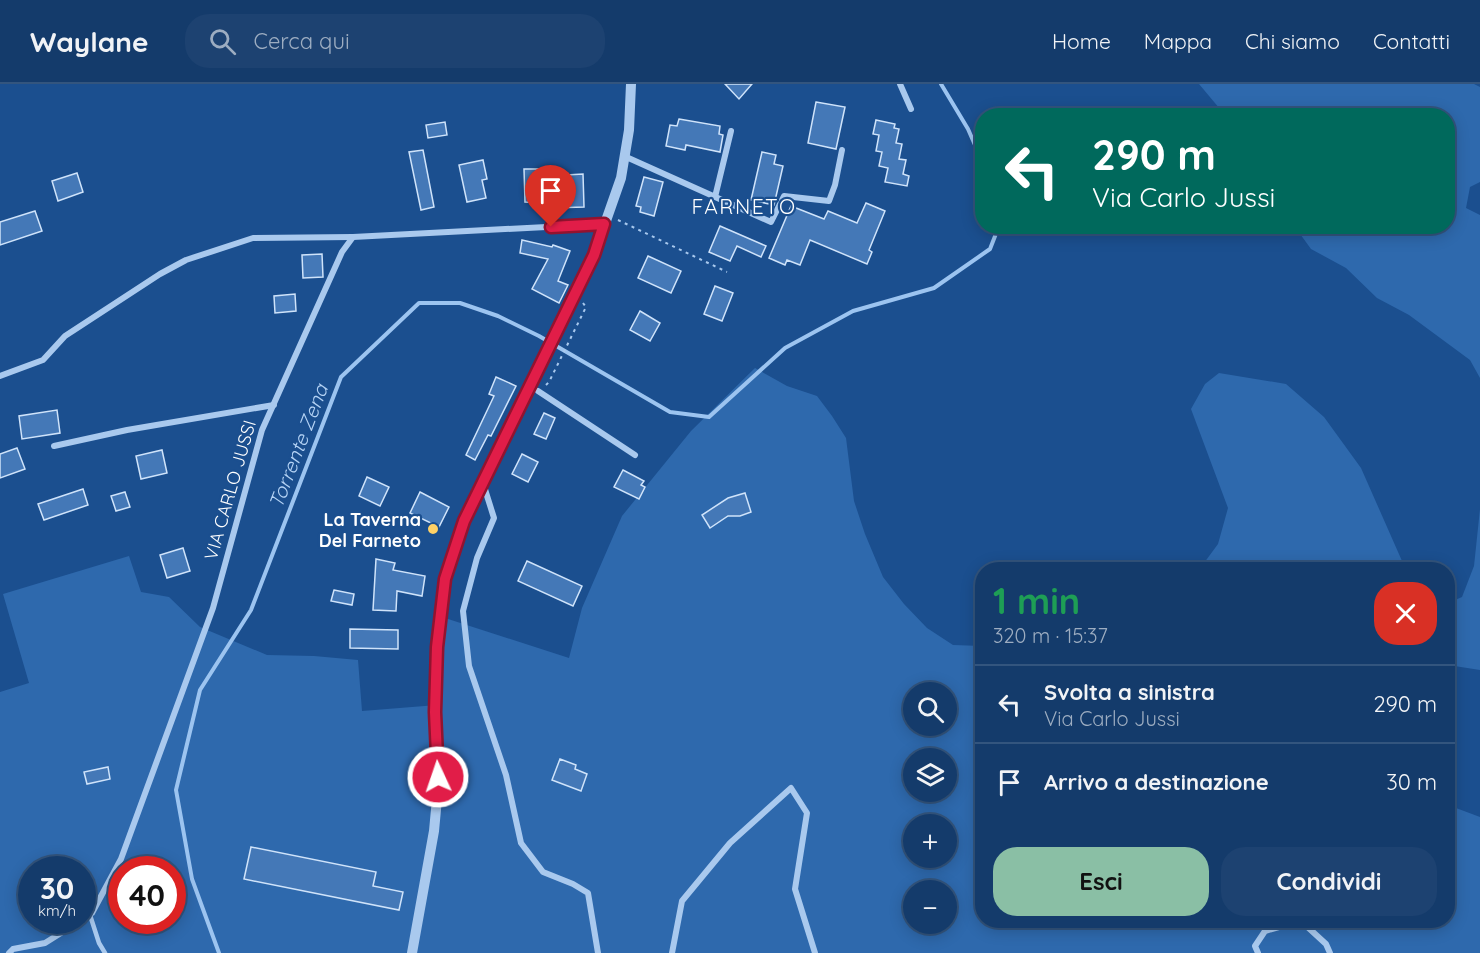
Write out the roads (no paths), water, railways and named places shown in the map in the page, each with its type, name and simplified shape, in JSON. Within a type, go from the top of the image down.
[{"type":"street","points":[[412,953],[434,831],[438,777],[435,712],[437,647],[445,579],[464,521],[594,255],[621,178],[629,130],[631,84]]},
{"type":"street","points":[[900,84],[911,109]]},
{"type":"street","points":[[715,197],[731,131]]},
{"type":"street","points":[[624,156],[771,222],[784,196],[830,201],[842,150]]},
{"type":"street","points":[[0,376],[43,360],[65,336],[160,274],[186,260],[253,238],[353,237],[604,224]]},
{"type":"street","name":"VIA CARLO JUSSI","points":[[96,904],[121,859],[213,608],[262,430],[342,252],[353,237]]},
{"type":"street","points":[[538,391],[635,455]]},
{"type":"street","points":[[54,446],[128,430],[274,405]]},
{"type":"street","points":[[483,483],[494,518],[477,558],[463,611],[469,666],[506,776],[521,843],[543,872],[573,884],[588,893],[598,953]]},
{"type":"street","points":[[672,953],[682,901],[730,843],[790,788],[807,813],[795,890],[815,953]]},
{"type":"street","points":[[1258,953],[1254,946],[1265,931],[1276,928]]},
{"type":"street","points":[[1308,928],[1326,944],[1330,953]]},
{"type":"street","points":[[9,953],[13,949],[45,943],[59,934]]},
{"type":"lane","points":[[96,934],[105,953]]},
{"type":"waterway","name":"Torrente Zena","points":[[941,84],[975,145]]},
{"type":"waterway","name":"Torrente Zena","points":[[219,953],[192,879],[176,790],[200,690],[251,610],[341,377],[419,303],[460,303],[498,316],[539,336],[670,412],[709,417],[785,348],[853,311],[934,288],[990,249],[996,234]]},
{"type":"place","name":"La Taverna Del Farneto","points":[[433,529]]},
{"type":"district","name":"FARNETO","points":[[744,206]]}]
